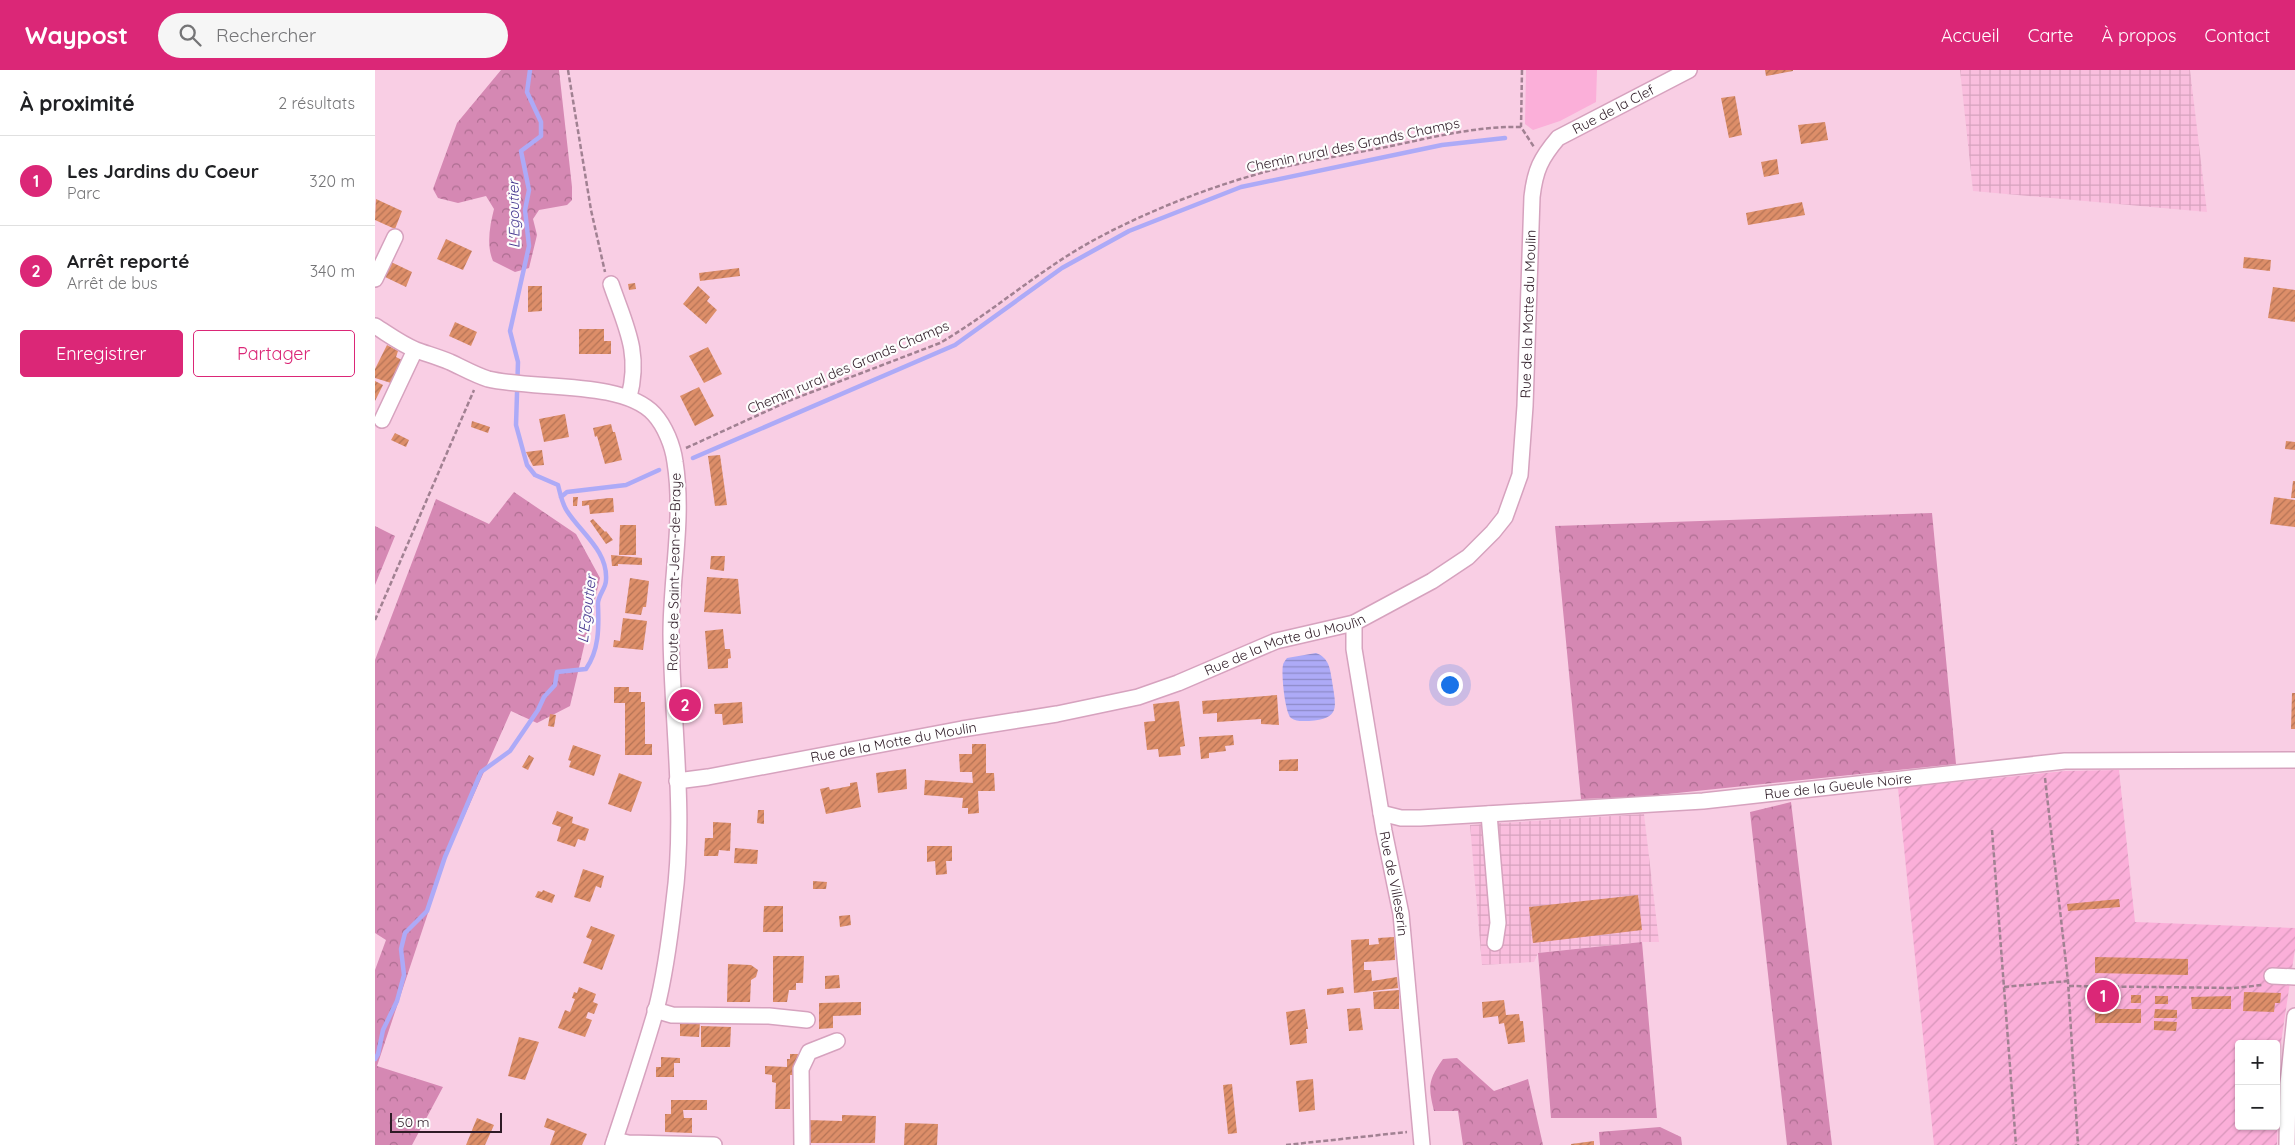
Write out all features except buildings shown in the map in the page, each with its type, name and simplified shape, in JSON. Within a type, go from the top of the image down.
[{"type":"street","name":"Rue de la Clef","points":[[1543,155],[1558,138],[1689,70]]},
{"type":"street","name":"Rue de la Motte du Moulin","points":[[677,780],[708,777],[962,729],[1057,714],[1138,697],[1178,683],[1276,641],[1355,623],[1432,581],[1468,557],[1505,517],[1520,475],[1525,406],[1532,197],[1537,168],[1543,155]]},
{"type":"street","points":[[375,279],[395,237]]},
{"type":"street","points":[[611,284],[634,352],[634,371],[629,397]]},
{"type":"street","name":"Route de Saint-Jean-de-Braye","points":[[375,326],[415,350],[427,352],[479,376],[508,383],[611,393],[629,397],[655,415],[671,443],[675,461],[677,509],[671,631],[677,780],[677,876],[662,981],[655,1010],[614,1142]]},
{"type":"street","points":[[382,420],[415,350]]},
{"type":"street","name":"Rue de Villeserin","points":[[1355,623],[1354,649],[1381,813],[1402,922],[1421,1138]]},
{"type":"street","name":"Rue de la Gueule Noire","points":[[1381,813],[1410,818],[1703,801],[2065,762],[2295,760]]},
{"type":"street","points":[[1489,814],[1498,923],[1495,943]]},
{"type":"street","points":[[2272,976],[2295,978]]},
{"type":"street","points":[[655,1010],[672,1015],[769,1016],[807,1020]]},
{"type":"street","points":[[2287,1145],[2288,1084],[2295,1016]]},
{"type":"street","points":[[802,1145],[801,1069],[809,1052],[837,1041]]},
{"type":"street","points":[[614,1142],[713,1145]]},
{"type":"path","points":[[568,70],[602,267],[611,284]]},
{"type":"path","points":[[1522,70],[1521,127],[1532,146],[1543,155]]},
{"type":"path","name":"Chemin rural des Grands Champs","points":[[683,449],[791,400],[940,343],[962,330],[1034,278],[1093,241],[1167,205],[1255,174],[1454,133],[1501,127],[1521,127]]},
{"type":"path","points":[[375,620],[477,382]]},
{"type":"path","points":[[2045,777],[2069,986],[2078,1145]]},
{"type":"path","points":[[1992,830],[2016,1145]]},
{"type":"path","points":[[2069,986],[2234,988],[2265,984],[2272,976]]},
{"type":"path","points":[[2004,987],[2068,981]]},
{"type":"path","points":[[1286,1145],[1421,1138]]},
{"type":"shaded area","points":[[1526,70],[1597,70],[1596,102],[1560,121],[1533,130],[1525,124]]},
{"type":"shaded area","points":[[1960,70],[2190,70],[2207,212],[1973,191]]},
{"type":"shaded area","points":[[1316,653],[1324,658],[1329,668],[1335,698],[1334,710],[1327,718],[1304,721],[1295,720],[1289,715],[1285,701],[1283,664],[1287,658]]},
{"type":"shaded area","points":[[2119,770],[2135,922],[2295,928],[2295,949],[2280,1049],[2280,1040],[2235,1040],[2235,1130],[2277,1130],[2277,1145],[1934,1145],[1898,788],[2065,771]]},
{"type":"shaded area","points":[[1644,814],[1659,942],[1642,942],[1538,953],[1534,962],[1482,965],[1470,825]]},
{"type":"green space","points":[[501,70],[559,70],[572,187],[572,200],[567,205],[539,210],[533,219],[537,235],[529,268],[515,272],[493,261],[489,242],[494,209],[486,196],[458,203],[438,198],[433,189],[457,123]]},
{"type":"green space","points":[[514,492],[576,534],[600,578],[570,706],[537,723],[511,711],[448,853],[377,1066],[443,1087],[412,1145],[375,1145],[375,970],[386,940],[375,933],[375,660],[436,499],[489,524]]},
{"type":"green space","points":[[1932,513],[1956,764],[1639,797],[1581,799],[1555,526]]},
{"type":"green space","points":[[375,526],[395,536],[375,585]]},
{"type":"green space","points":[[1791,802],[1832,1145],[1787,1145],[1750,812]]},
{"type":"green space","points":[[1642,942],[1657,1118],[1551,1118],[1538,953]]},
{"type":"green space","points":[[1457,1058],[1494,1091],[1528,1079],[1543,1145],[1463,1145],[1458,1111],[1434,1111],[1430,1089],[1434,1072],[1443,1059]]},
{"type":"green space","points":[[1660,1127],[1681,1137],[1682,1145],[1600,1145],[1599,1132]]},
{"type":"waterway","name":"L'Egoutier","points":[[375,1059],[378,1054],[383,1030],[397,1001],[404,975],[401,949],[405,933],[427,911],[445,857],[481,772],[510,751],[538,710],[544,697],[555,685],[557,672],[586,669],[596,646],[598,602],[606,580],[603,560],[593,543],[565,508],[558,485],[535,475],[527,465],[516,425],[518,362],[510,331],[529,246],[525,210],[529,190],[521,151],[541,136],[541,122],[527,92],[530,70]]},
{"type":"waterway","points":[[693,458],[955,345],[1062,268],[1129,231],[1241,187],[1442,145],[1505,138]]},
{"type":"waterway","points":[[561,497],[567,492],[626,485],[659,470]]},
{"type":"place","name":"Arrêt reporté","points":[[685,705]]},
{"type":"place","name":"Les Jardins du Coeur","points":[[2103,996]]}]
